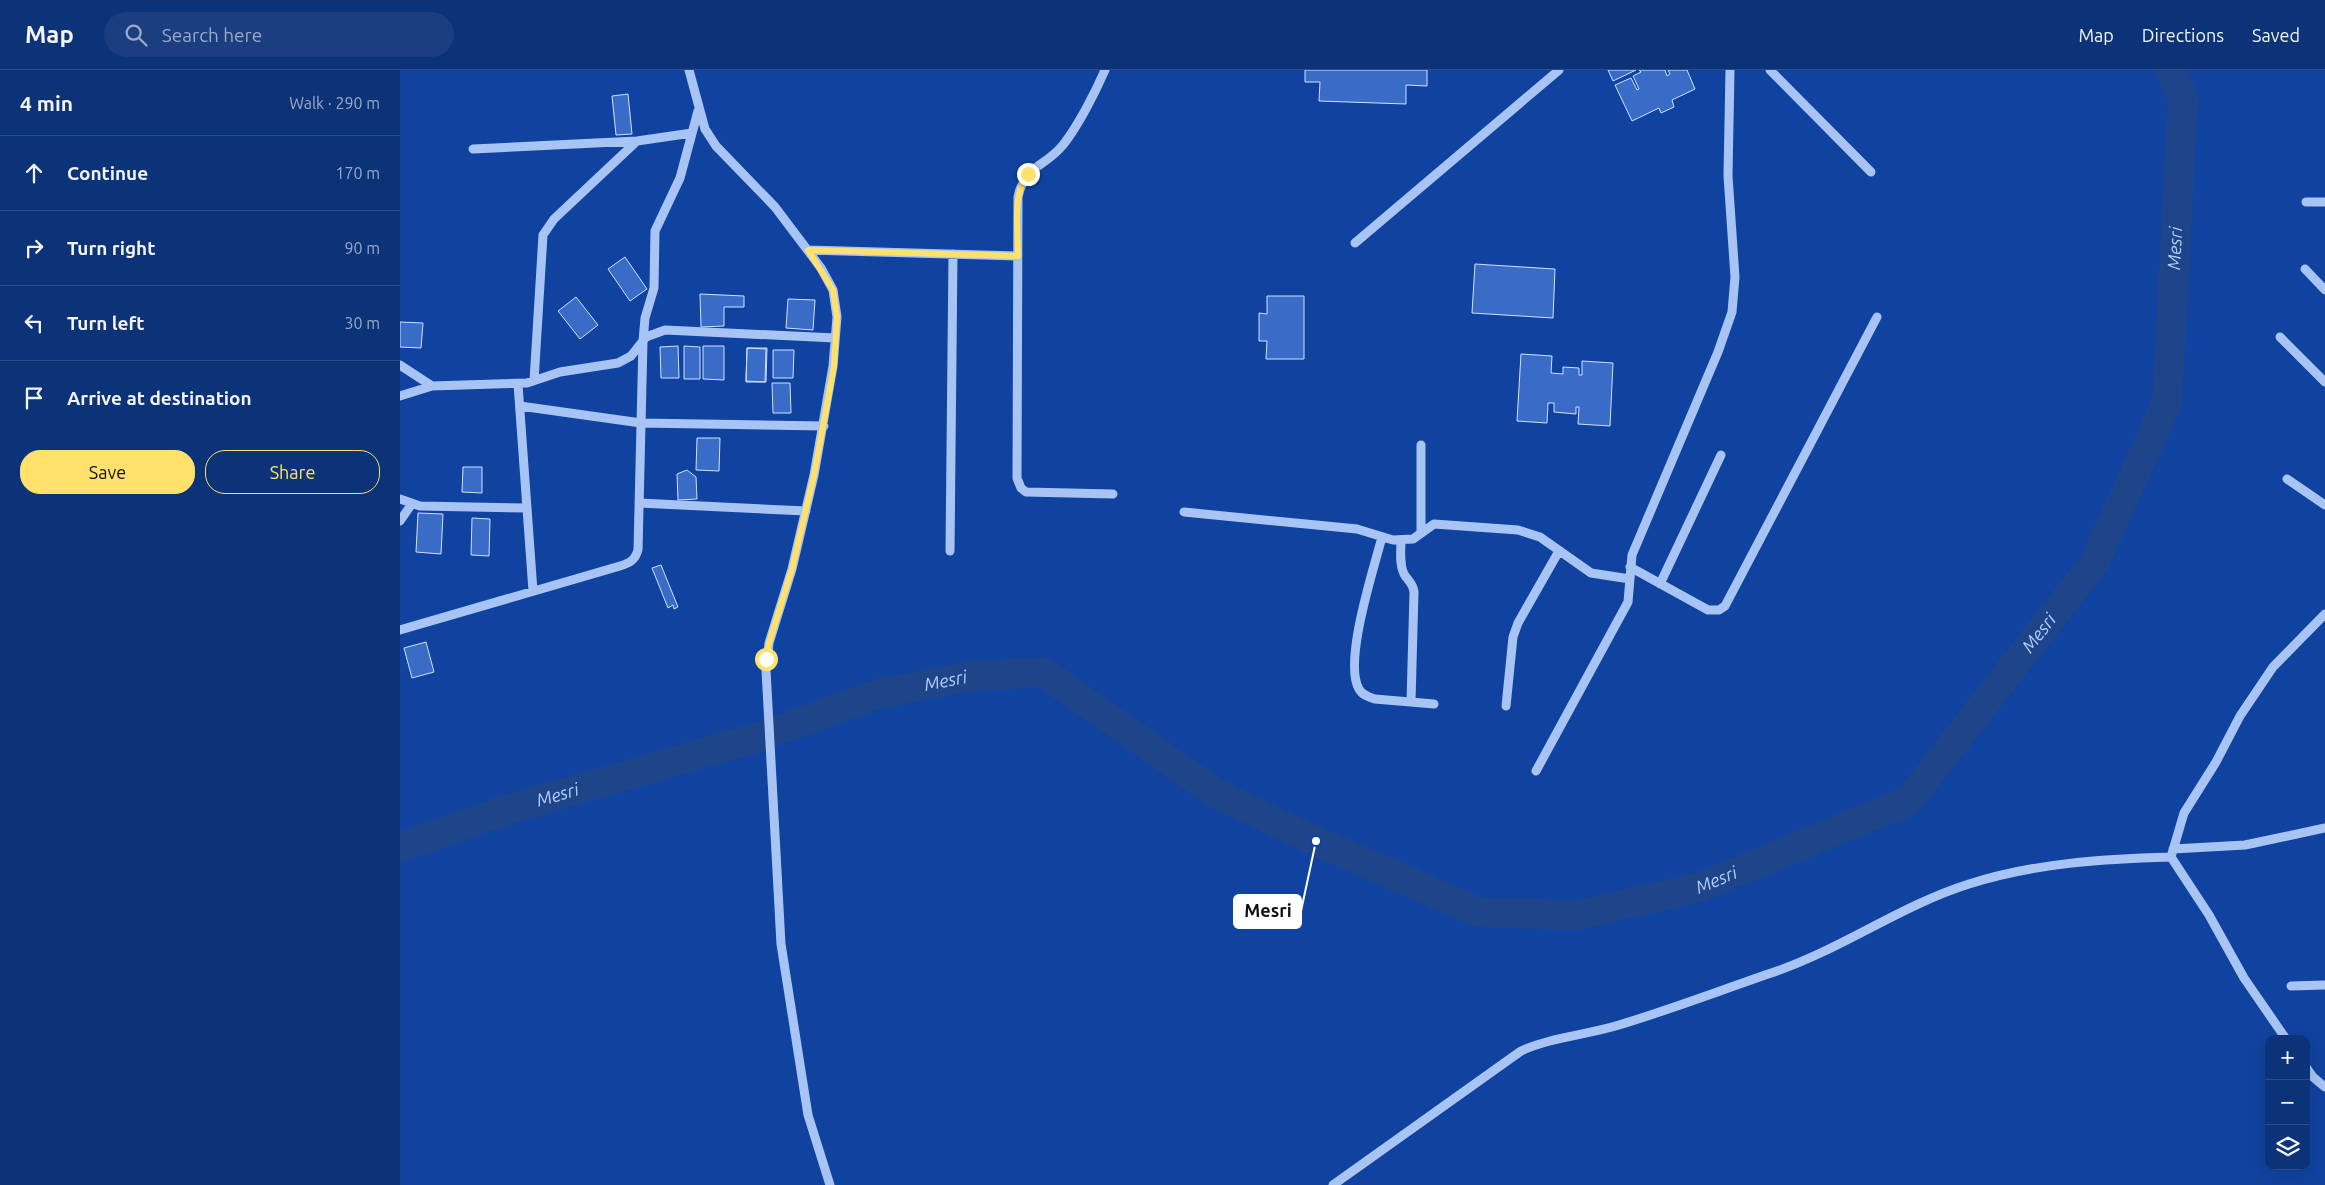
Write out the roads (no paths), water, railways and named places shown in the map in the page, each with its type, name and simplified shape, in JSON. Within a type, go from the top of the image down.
[{"type":"street","points":[[689,70],[698,110],[705,129],[716,146],[775,207],[808,250],[833,290],[837,317],[824,426],[792,569],[769,643],[766,670],[781,944],[808,1115],[830,1185]]},
{"type":"street","points":[[1105,70],[1062,146],[1028,174],[1021,183],[1018,197],[1017,478],[1021,488],[1031,493],[1113,494]]},
{"type":"street","points":[[1354,243],[1559,70]]},
{"type":"street","points":[[1536,771],[1628,602],[1632,555],[1718,352],[1732,312],[1734,277],[1728,176],[1730,70]]},
{"type":"street","points":[[1770,70],[1871,172]]},
{"type":"street","points":[[400,630],[630,562],[638,550],[643,341],[645,318],[654,288],[655,231],[680,178],[698,110]]},
{"type":"street","points":[[473,149],[637,141],[692,133]]},
{"type":"street","points":[[534,382],[543,235],[554,218],[637,141]]},
{"type":"street","points":[[2306,202],[2325,202]]},
{"type":"street","points":[[808,250],[1018,256]]},
{"type":"street","points":[[950,551],[953,254]]},
{"type":"street","points":[[2305,268],[2325,290]]},
{"type":"street","points":[[1630,567],[1708,610],[1719,610],[1724,606],[1877,317]]},
{"type":"street","points":[[400,396],[432,386],[534,382],[560,372],[624,361],[643,341],[656,332],[665,330],[835,338]]},
{"type":"street","points":[[2280,337],[2325,382]]},
{"type":"street","points":[[400,365],[432,386]]},
{"type":"street","points":[[518,384],[533,591]]},
{"type":"street","points":[[520,406],[641,423],[824,426]]},
{"type":"street","points":[[1421,445],[1422,533]]},
{"type":"street","points":[[1660,584],[1721,455]]},
{"type":"street","points":[[2287,479],[2325,505]]},
{"type":"street","points":[[400,499],[412,505],[527,508]]},
{"type":"street","points":[[639,503],[806,511]]},
{"type":"street","points":[[400,521],[412,505]]},
{"type":"street","points":[[1184,512],[1357,529],[1382,537],[1401,540],[1413,538],[1434,524],[1518,530],[1540,537],[1591,573],[1630,579]]},
{"type":"street","points":[[1382,537],[1357,630],[1356,679],[1359,691],[1366,697],[1375,700],[1434,704]]},
{"type":"street","points":[[1401,540],[1400,558],[1404,573],[1412,584],[1414,592],[1411,702]]},
{"type":"street","points":[[1506,706],[1513,637],[1518,623],[1559,551]]},
{"type":"street","points":[[2283,1035],[2244,978],[2172,853],[2184,814],[2250,700],[2293,644],[2325,614]]},
{"type":"street","points":[[1333,1185],[1521,1051],[1542,1041],[1618,1025],[1803,962],[1931,898],[1969,884],[2028,869],[2245,845],[2325,828]]},
{"type":"street","points":[[2291,986],[2325,984]]},
{"type":"street","points":[[2310,1070],[2321,1080],[2325,1087]]},
{"type":"waterway","name":"Mesri","points":[[400,847],[506,810],[759,737],[878,694],[971,676],[1043,672],[1217,794],[1316,841],[1478,912],[1578,915],[1700,887],[1908,801],[2094,563],[2167,403],[2183,98],[2170,70]]},
{"type":"place","name":"Mesri","points":[[1316,841]]}]
